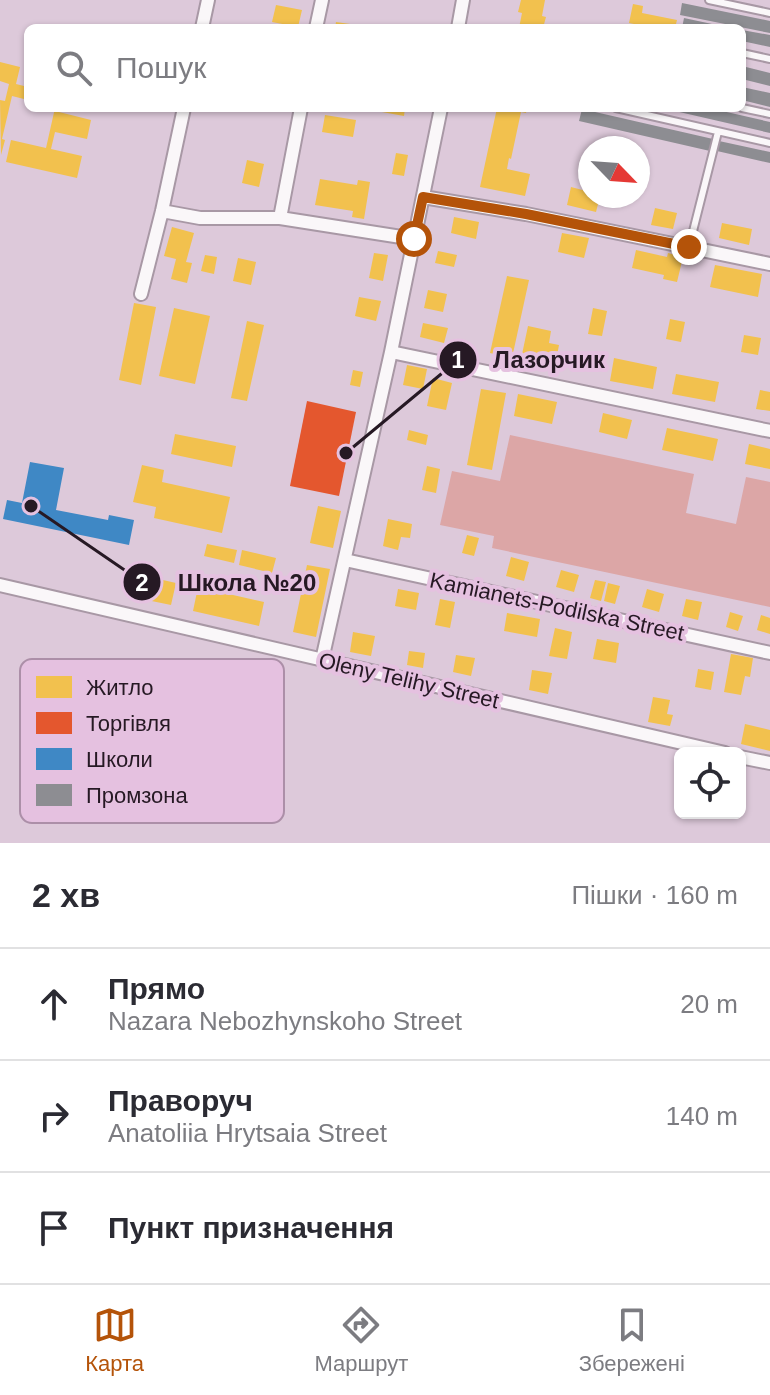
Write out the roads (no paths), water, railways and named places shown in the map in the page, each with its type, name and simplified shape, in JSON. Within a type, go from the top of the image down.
[{"type":"street","points":[[203,24],[208,0]]},
{"type":"street","points":[[317,24],[322,0]]},
{"type":"street","points":[[459,24],[463,0]]},
{"type":"street","points":[[141,294],[183,112]]},
{"type":"street","points":[[280,218],[300,112]]},
{"type":"street","points":[[322,660],[391,352],[440,112]]},
{"type":"street","points":[[423,197],[526,214],[770,264]]},
{"type":"street","points":[[162,211],[200,218],[280,218],[414,239]]},
{"type":"street","points":[[391,352],[770,431]]},
{"type":"street","name":"Kamianets-Podilska Street","points":[[345,560],[770,653]]},
{"type":"street","name":"Oleny Telihy Street","points":[[0,585],[699,747]]},
{"type":"street","points":[[746,758],[770,763]]},
{"type":"lane","points":[[709,0],[770,13]]},
{"type":"lane","points":[[746,54],[770,59]]},
{"type":"lane","points":[[746,109],[770,114]]},
{"type":"lane","points":[[633,112],[770,143]]},
{"type":"lane","points":[[689,247],[718,132]]},
{"type":"place","name":"Лазорчик","points":[[346,453]]},
{"type":"place","name":"Школа №20","points":[[31,506]]}]
